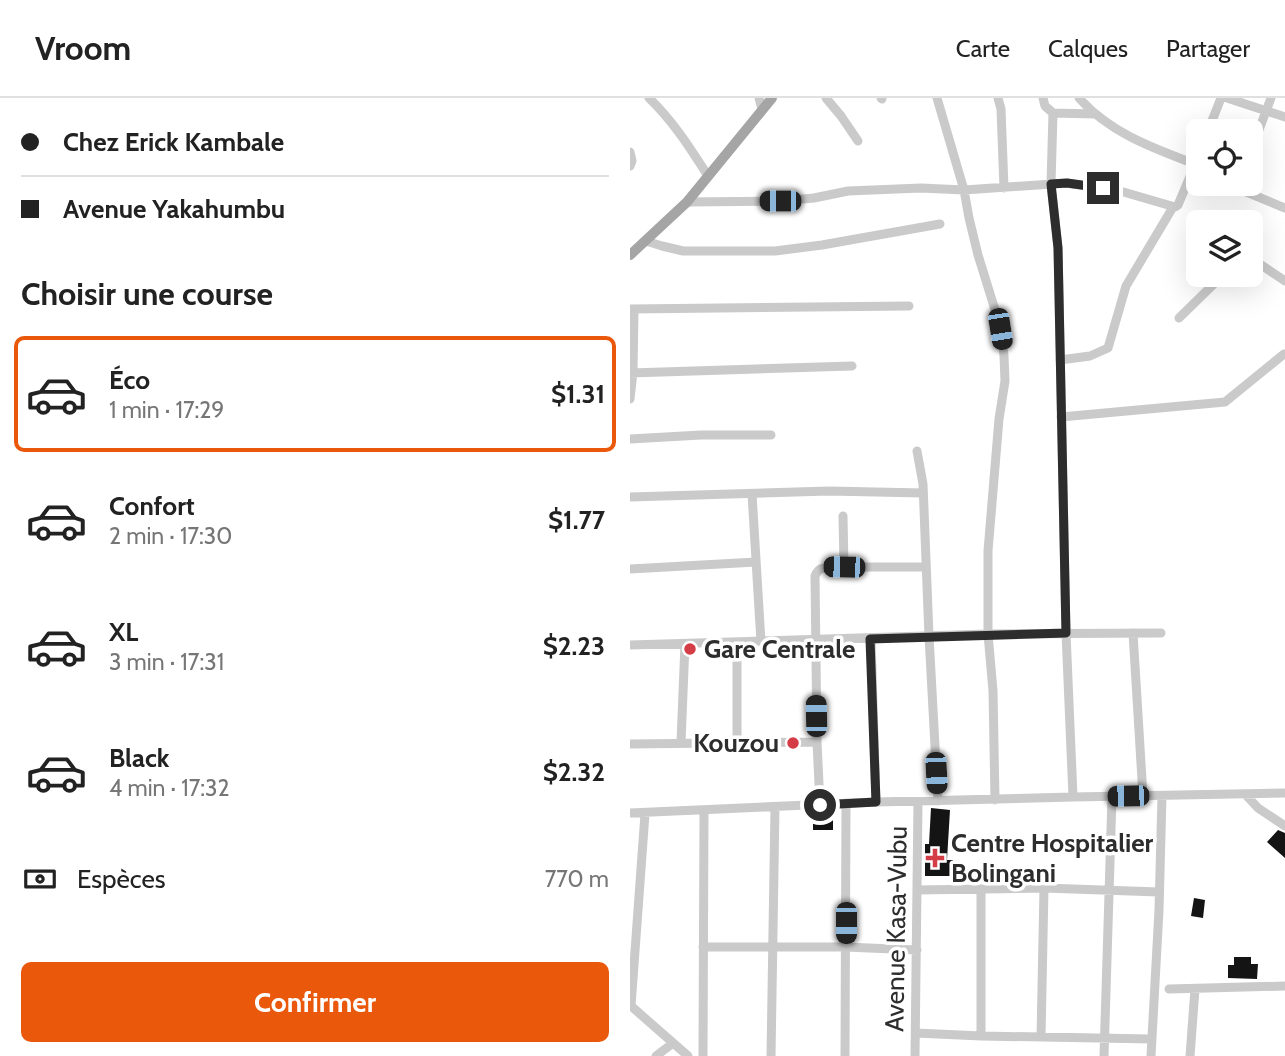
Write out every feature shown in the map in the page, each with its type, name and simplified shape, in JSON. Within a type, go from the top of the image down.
[{"type":"main road","points":[[630,254],[687,202],[760,103],[772,98]]},
{"type":"street","points":[[649,98],[679,132],[708,176]]},
{"type":"street","points":[[826,98],[858,141]]},
{"type":"street","points":[[937,98],[964,190],[978,255],[1000,329],[1004,356],[1005,381],[999,419],[988,551],[988,634],[993,691],[995,800]]},
{"type":"street","points":[[998,98],[1001,109],[1004,188]]},
{"type":"street","points":[[1044,98],[1045,106],[1053,113],[1096,114]]},
{"type":"street","points":[[1079,98],[1096,114],[1134,140],[1186,161]]},
{"type":"street","points":[[1212,119],[1220,98]]},
{"type":"street","points":[[1227,98],[1285,117]]},
{"type":"street","points":[[1263,120],[1271,98]]},
{"type":"street","points":[[1053,113],[1051,184],[1058,248],[1066,633],[1073,797]]},
{"type":"street","points":[[687,202],[790,201],[848,191],[921,188],[964,190],[1067,183],[1120,191],[1175,207]]},
{"type":"street","points":[[1060,360],[1090,356],[1108,348],[1126,286],[1186,185]]},
{"type":"street","points":[[1259,196],[1285,208]]},
{"type":"street","points":[[646,241],[683,251],[775,251],[940,225]]},
{"type":"street","points":[[1263,266],[1285,281]]},
{"type":"street","points":[[1179,318],[1211,287]]},
{"type":"street","points":[[630,399],[632,309],[909,306]]},
{"type":"street","points":[[1285,347],[1285,362]]},
{"type":"street","points":[[1061,417],[1225,402],[1284,354]]},
{"type":"street","points":[[631,372],[852,366]]},
{"type":"street","points":[[630,439],[771,435]]},
{"type":"street","points":[[917,451],[923,484],[937,801]]},
{"type":"street","points":[[630,498],[829,491],[923,494]]},
{"type":"street","points":[[752,494],[761,642]]},
{"type":"street","points":[[843,516],[844,567]]},
{"type":"street","points":[[630,569],[756,562]]},
{"type":"street","points":[[820,805],[815,640],[818,571],[822,568],[844,567],[926,567]]},
{"type":"street","points":[[630,645],[988,634],[1161,632]]},
{"type":"street","points":[[1133,633],[1143,796]]},
{"type":"street","points":[[870,639],[876,802]]},
{"type":"street","points":[[737,643],[737,743]]},
{"type":"street","points":[[681,742],[685,644]]},
{"type":"street","points":[[630,744],[817,741]]},
{"type":"street","points":[[630,813],[876,802],[1285,793]]},
{"type":"street","points":[[1245,794],[1258,808],[1285,826]]},
{"type":"street","points":[[1151,1056],[1162,796]]},
{"type":"street","points":[[1104,1056],[1112,797]]},
{"type":"street","name":"Avenue Kasa-Vubu","points":[[915,1056],[918,802]]},
{"type":"street","points":[[845,1056],[846,803]]},
{"type":"street","points":[[771,1056],[775,807]]},
{"type":"street","points":[[703,1056],[704,810]]},
{"type":"street","points":[[645,814],[631,1007],[688,1056]]},
{"type":"street","points":[[981,888],[981,1036]]},
{"type":"street","points":[[917,890],[1044,888],[1159,892]]},
{"type":"street","points":[[1041,1037],[1044,888]]},
{"type":"street","points":[[703,947],[917,950]]},
{"type":"street","points":[[1169,989],[1285,986]]},
{"type":"street","points":[[1190,1056],[1195,989]]},
{"type":"street","points":[[916,1033],[1151,1039]]},
{"type":"street","points":[[656,1056],[673,1043]]},
{"type":"building","points":[[931,808],[950,810],[947,860],[953,860],[953,876],[925,876],[925,844],[929,844]]},
{"type":"building","points":[[813,812],[833,812],[833,830],[813,830]]},
{"type":"building","points":[[1278,830],[1285,833],[1285,858],[1267,842]]},
{"type":"building","points":[[1194,898],[1205,900],[1203,918],[1191,916]]},
{"type":"building","points":[[1234,957],[1251,957],[1251,964],[1258,964],[1257,979],[1228,978],[1228,965],[1234,965]]},
{"type":"place","name":"Gare Centrale","points":[[690,649]]},
{"type":"place","name":"Kouzou","points":[[793,743]]},
{"type":"place","name":"Centre Hospitalier Bolingani","points":[[935,858]]},
{"type":"route","points":[[820,805],[876,802],[870,639],[1066,633],[1058,248],[1051,184],[1067,183],[1103,188]]}]
